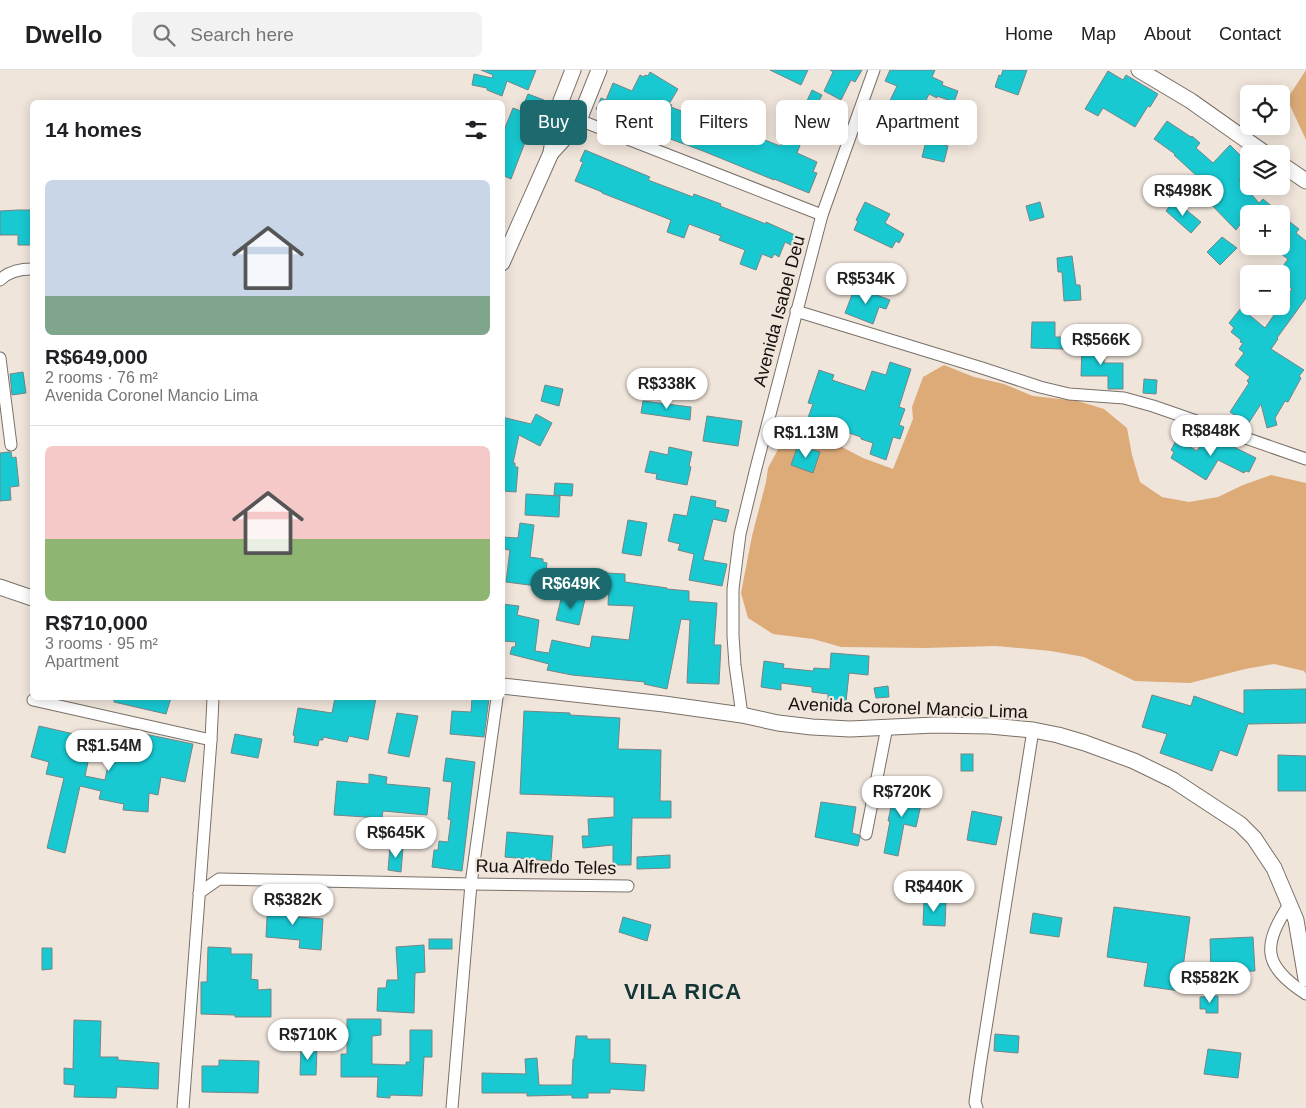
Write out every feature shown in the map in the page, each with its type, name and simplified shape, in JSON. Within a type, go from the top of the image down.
[{"type":"street","points":[[505,256],[551,153],[557,111],[573,70]]},
{"type":"street","points":[[587,100],[599,70]]},
{"type":"street","name":"Avenida Isabel Deu","points":[[742,715],[733,636],[733,589],[740,534],[822,216],[874,70]]},
{"type":"street","points":[[1139,70],[1191,102],[1253,145]]},
{"type":"street","points":[[587,123],[822,216]]},
{"type":"street","points":[[551,153],[558,145]]},
{"type":"street","points":[[1290,170],[1306,181]]},
{"type":"street","points":[[0,280],[8,273],[20,269],[30,269]]},
{"type":"street","points":[[796,311],[1040,387],[1068,394],[1124,398],[1152,406],[1306,459]]},
{"type":"street","points":[[0,358],[11,444]]},
{"type":"street","points":[[0,587],[30,597]]},
{"type":"street","name":"Avenida Coronel Mancio Lima","points":[[505,686],[664,704],[812,727],[990,726],[1033,730],[1085,743],[1134,761],[1173,780],[1240,824],[1254,838],[1266,854],[1290,903],[1301,919],[1306,979]]},
{"type":"street","points":[[33,700],[212,740]]},
{"type":"street","points":[[183,1108],[212,740],[213,700]]},
{"type":"street","points":[[452,1108],[471,884],[497,700]]},
{"type":"street","points":[[866,834],[887,727]]},
{"type":"street","points":[[977,1108],[975,1102],[980,1066],[1033,730]]},
{"type":"street","name":"Rua Alfredo Teles","points":[[199,894],[219,878],[628,886]]},
{"type":"street","points":[[1290,903],[1272,937],[1270,946],[1272,960],[1283,977],[1306,994]]},
{"type":"shaded area","points":[[1306,70],[1306,140],[1290,105],[1290,94]]},
{"type":"shaded area","points":[[944,365],[974,377],[1004,384],[1033,396],[1078,401],[1104,409],[1127,428],[1140,482],[1162,497],[1189,502],[1218,497],[1271,475],[1306,483],[1306,674],[1304,671],[1274,664],[1245,669],[1190,683],[1135,681],[1084,657],[1051,651],[996,646],[925,648],[841,647],[813,639],[773,634],[748,618],[741,593],[752,536],[768,468],[782,442],[809,437],[838,445],[863,458],[893,469],[913,419],[912,407],[923,377]]},
{"type":"building","points":[[481,70],[536,70],[528,90],[507,81],[502,96],[487,90],[487,88],[472,85],[474,74],[492,78],[493,75]]},
{"type":"building","points":[[770,70],[808,70],[801,85]]},
{"type":"building","points":[[830,70],[862,70],[855,82],[851,80],[841,100],[824,91],[833,72]]},
{"type":"building","points":[[890,70],[935,70],[932,77],[943,82],[942,85],[958,91],[955,100],[937,96],[937,98],[929,94],[926,100],[890,100],[897,86],[885,81]]},
{"type":"building","points":[[1003,70],[1027,70],[1018,95],[995,87]]},
{"type":"building","points":[[1108,71],[1123,80],[1126,75],[1158,94],[1135,127],[1103,108],[1098,116],[1085,109]]},
{"type":"building","points":[[650,72],[678,89],[671,101],[606,100],[613,83],[632,91],[640,75],[648,76]]},
{"type":"building","points":[[812,90],[822,95],[820,100],[807,100]]},
{"type":"building","points":[[528,94],[544,100],[526,100]]},
{"type":"building","points":[[671,107],[681,111],[681,143],[671,139]]},
{"type":"building","points":[[513,108],[520,111],[520,145],[524,145],[511,179],[505,176],[505,128]]},
{"type":"building","points":[[1167,121],[1200,143],[1196,148],[1213,163],[1230,145],[1240,155],[1240,195],[1252,195],[1259,203],[1263,199],[1270,205],[1240,205],[1240,225],[1236,230],[1200,193],[1203,189],[1196,181],[1199,178],[1175,154],[1154,139]]},
{"type":"building","points":[[766,140],[780,146],[800,145],[797,153],[817,162],[813,172],[817,173],[809,193],[687,145],[766,145]]},
{"type":"building","points":[[925,145],[948,146],[944,162],[922,157]]},
{"type":"building","points":[[585,150],[650,177],[648,180],[693,197],[694,194],[721,204],[720,206],[766,224],[766,222],[795,235],[791,245],[785,242],[779,257],[774,254],[772,258],[762,254],[756,270],[740,264],[745,250],[719,240],[721,236],[689,224],[684,238],[667,232],[671,220],[575,181],[583,162],[580,161]]},
{"type":"building","points":[[1174,200],[1201,222],[1191,233],[1166,211]]},
{"type":"building","points":[[865,202],[890,214],[885,223],[904,234],[899,243],[896,241],[892,248],[854,230],[858,221],[856,220]]},
{"type":"building","points":[[1040,202],[1044,217],[1030,221],[1026,206]]},
{"type":"building","points":[[30,210],[30,245],[18,245],[18,235],[0,235],[0,211]]},
{"type":"building","points":[[1290,222],[1299,229],[1296,233],[1306,241],[1306,298],[1271,349],[1304,370],[1299,376],[1301,378],[1288,402],[1285,401],[1275,418],[1277,425],[1267,428],[1261,404],[1248,424],[1230,412],[1249,383],[1247,381],[1250,377],[1235,365],[1244,353],[1239,349],[1243,343],[1231,332],[1234,328],[1229,323],[1240,309],[1240,315],[1249,315],[1265,328],[1274,315],[1290,315],[1290,292],[1292,289],[1290,288],[1290,265],[1284,265],[1288,259],[1282,255],[1290,255]]},
{"type":"building","points":[[1222,237],[1237,248],[1220,265],[1207,252]]},
{"type":"building","points":[[1072,256],[1076,285],[1080,285],[1081,300],[1064,301],[1062,272],[1058,272],[1057,258]]},
{"type":"building","points":[[855,287],[890,300],[886,309],[879,307],[873,324],[845,313]]},
{"type":"building","points":[[1032,322],[1055,322],[1055,337],[1064,337],[1064,349],[1031,348]]},
{"type":"building","points":[[1082,344],[1105,344],[1104,363],[1123,363],[1123,389],[1108,389],[1108,376],[1081,376]]},
{"type":"building","points":[[890,362],[911,369],[899,407],[905,409],[899,425],[904,427],[900,439],[893,437],[886,460],[870,454],[873,443],[861,439],[861,437],[824,425],[823,429],[806,423],[813,404],[808,403],[819,370],[834,375],[832,380],[865,391],[872,371],[886,375]]},
{"type":"building","points":[[23,372],[26,393],[12,395],[10,374]]},
{"type":"building","points":[[1144,379],[1157,380],[1156,394],[1143,393]]},
{"type":"building","points":[[545,385],[563,389],[559,406],[541,401]]},
{"type":"building","points":[[643,401],[691,407],[690,420],[641,413]]},
{"type":"building","points":[[536,414],[552,423],[540,446],[519,435],[513,463],[515,463],[515,467],[518,467],[516,492],[505,491],[505,418],[531,424]]},
{"type":"building","points":[[707,416],[742,421],[738,446],[703,441]]},
{"type":"building","points":[[1205,438],[1219,446],[1222,441],[1256,458],[1249,472],[1245,471],[1244,473],[1218,460],[1206,480],[1171,458],[1174,452],[1171,450],[1177,439],[1197,451]]},
{"type":"building","points":[[798,445],[820,452],[813,473],[791,465]]},
{"type":"building","points":[[669,447],[692,452],[687,485],[656,479],[657,474],[645,472],[650,451],[668,455]]},
{"type":"building","points":[[11,452],[12,458],[16,457],[19,486],[10,487],[11,500],[0,501],[0,453]]},
{"type":"building","points":[[555,483],[573,484],[572,496],[554,495]]},
{"type":"building","points":[[526,494],[560,496],[559,517],[525,515]]},
{"type":"building","points":[[691,496],[716,501],[715,507],[729,510],[726,522],[713,519],[703,560],[727,564],[722,586],[689,580],[694,554],[678,550],[680,544],[668,541],[674,514],[687,516]]},
{"type":"building","points":[[628,520],[647,523],[641,556],[622,553]]},
{"type":"building","points":[[520,523],[534,525],[530,557],[543,559],[543,562],[547,563],[544,587],[506,582],[510,550],[505,549],[505,537],[518,538]]},
{"type":"building","points":[[586,569],[625,574],[625,582],[689,591],[689,601],[717,603],[714,645],[721,645],[719,684],[687,683],[690,620],[681,619],[667,689],[644,684],[645,682],[572,675],[547,670],[549,664],[510,654],[516,642],[505,641],[505,604],[519,606],[517,615],[539,620],[535,651],[549,653],[552,640],[590,648],[592,636],[629,640],[634,606],[608,605],[609,584],[585,581]]},
{"type":"building","points":[[562,595],[585,599],[579,625],[556,620]]},
{"type":"building","points":[[831,653],[869,656],[868,675],[849,673],[846,702],[828,701],[828,694],[812,692],[812,687],[781,683],[781,690],[761,687],[764,661],[784,664],[783,668],[813,671],[814,668],[830,669]]},
{"type":"building","points":[[888,686],[889,697],[876,698],[874,688]]},
{"type":"building","points":[[1306,689],[1306,723],[1248,724],[1237,756],[1220,750],[1212,771],[1160,753],[1167,734],[1142,727],[1152,695],[1191,706],[1194,696],[1244,714],[1244,690]]},
{"type":"building","points":[[114,700],[170,700],[166,714],[114,702]]},
{"type":"building","points":[[335,700],[376,700],[368,740],[349,736],[347,742],[323,737],[323,740],[319,740],[318,746],[294,742],[295,736],[293,735],[298,708],[332,713]]},
{"type":"building","points":[[472,700],[489,700],[484,737],[450,734],[452,711],[471,712]]},
{"type":"building","points":[[524,711],[620,718],[618,749],[661,750],[660,801],[671,801],[671,818],[632,818],[631,865],[613,865],[613,845],[583,848],[582,836],[589,836],[588,819],[614,817],[614,797],[520,794]]},
{"type":"building","points":[[397,713],[418,716],[409,757],[388,753]]},
{"type":"building","points":[[39,726],[93,739],[85,776],[105,780],[115,731],[134,735],[135,732],[193,744],[185,782],[161,777],[158,795],[149,793],[148,812],[123,810],[124,804],[99,799],[101,791],[80,786],[65,853],[47,848],[64,778],[46,774],[49,762],[31,757]]},
{"type":"building","points":[[235,734],[262,739],[258,758],[231,753]]},
{"type":"building","points":[[961,754],[973,754],[973,771],[961,771]]},
{"type":"building","points":[[1278,755],[1306,756],[1306,791],[1278,791]]},
{"type":"building","points":[[446,758],[475,762],[462,871],[432,867],[434,850],[438,850],[439,841],[448,842],[451,820],[448,819],[452,782],[443,781]]},
{"type":"building","points":[[369,774],[387,777],[386,784],[430,788],[427,815],[383,811],[382,818],[334,815],[337,781],[369,784]]},
{"type":"building","points":[[895,789],[923,796],[916,827],[904,824],[898,856],[884,853]]},
{"type":"building","points":[[821,802],[856,807],[852,833],[859,835],[858,846],[815,837]]},
{"type":"building","points":[[972,811],[1002,817],[996,845],[967,840]]},
{"type":"building","points":[[507,832],[553,836],[551,861],[505,857]]},
{"type":"building","points":[[390,847],[403,848],[401,872],[388,870]]},
{"type":"building","points":[[670,855],[670,868],[637,869],[637,857]]},
{"type":"building","points":[[268,898],[289,899],[287,916],[323,919],[321,950],[299,948],[300,940],[266,937]]},
{"type":"building","points":[[924,900],[946,901],[945,926],[923,925]]},
{"type":"building","points":[[1114,907],[1190,917],[1183,967],[1199,969],[1195,993],[1144,986],[1148,963],[1107,957]]},
{"type":"building","points":[[1033,913],[1062,918],[1059,937],[1030,933]]},
{"type":"building","points":[[623,917],[651,925],[647,941],[619,932]]},
{"type":"building","points":[[1253,937],[1255,971],[1211,973],[1210,939]]},
{"type":"building","points":[[429,939],[452,939],[452,949],[429,949]]},
{"type":"building","points":[[424,945],[425,972],[415,973],[414,1013],[377,1011],[378,988],[386,988],[387,980],[398,980],[396,947]]},
{"type":"building","points":[[208,947],[231,948],[231,954],[252,954],[251,979],[258,980],[258,990],[271,989],[271,1017],[235,1017],[235,1015],[201,1014],[201,982],[207,982]]},
{"type":"building","points":[[42,948],[52,948],[52,969],[42,970]]},
{"type":"building","points":[[1218,996],[1218,1013],[1206,1013],[1206,1009],[1200,1009],[1200,997]]},
{"type":"building","points":[[347,1019],[381,1019],[381,1035],[372,1036],[372,1064],[406,1065],[406,1062],[410,1062],[410,1030],[432,1030],[432,1057],[424,1057],[422,1096],[390,1095],[390,1098],[377,1097],[378,1077],[341,1077],[341,1054],[347,1054]]},
{"type":"building","points":[[74,1020],[101,1021],[100,1057],[118,1057],[118,1060],[159,1063],[158,1089],[117,1087],[116,1098],[74,1097],[75,1085],[64,1084],[64,1068],[73,1069]]},
{"type":"building","points":[[995,1034],[1019,1036],[1018,1053],[994,1051]]},
{"type":"building","points":[[576,1036],[587,1036],[587,1039],[610,1039],[610,1063],[646,1065],[644,1091],[610,1089],[610,1093],[588,1093],[588,1098],[572,1098],[572,1095],[527,1096],[527,1093],[482,1093],[482,1073],[526,1074],[525,1059],[537,1058],[539,1085],[572,1085]]},
{"type":"building","points":[[301,1047],[317,1047],[316,1075],[300,1075]]},
{"type":"building","points":[[1208,1049],[1241,1053],[1238,1078],[1204,1074]]},
{"type":"building","points":[[219,1060],[259,1061],[258,1093],[202,1092],[202,1066],[219,1066]]},
{"type":"district","name":"VILA RICA","points":[[683,991]]}]
